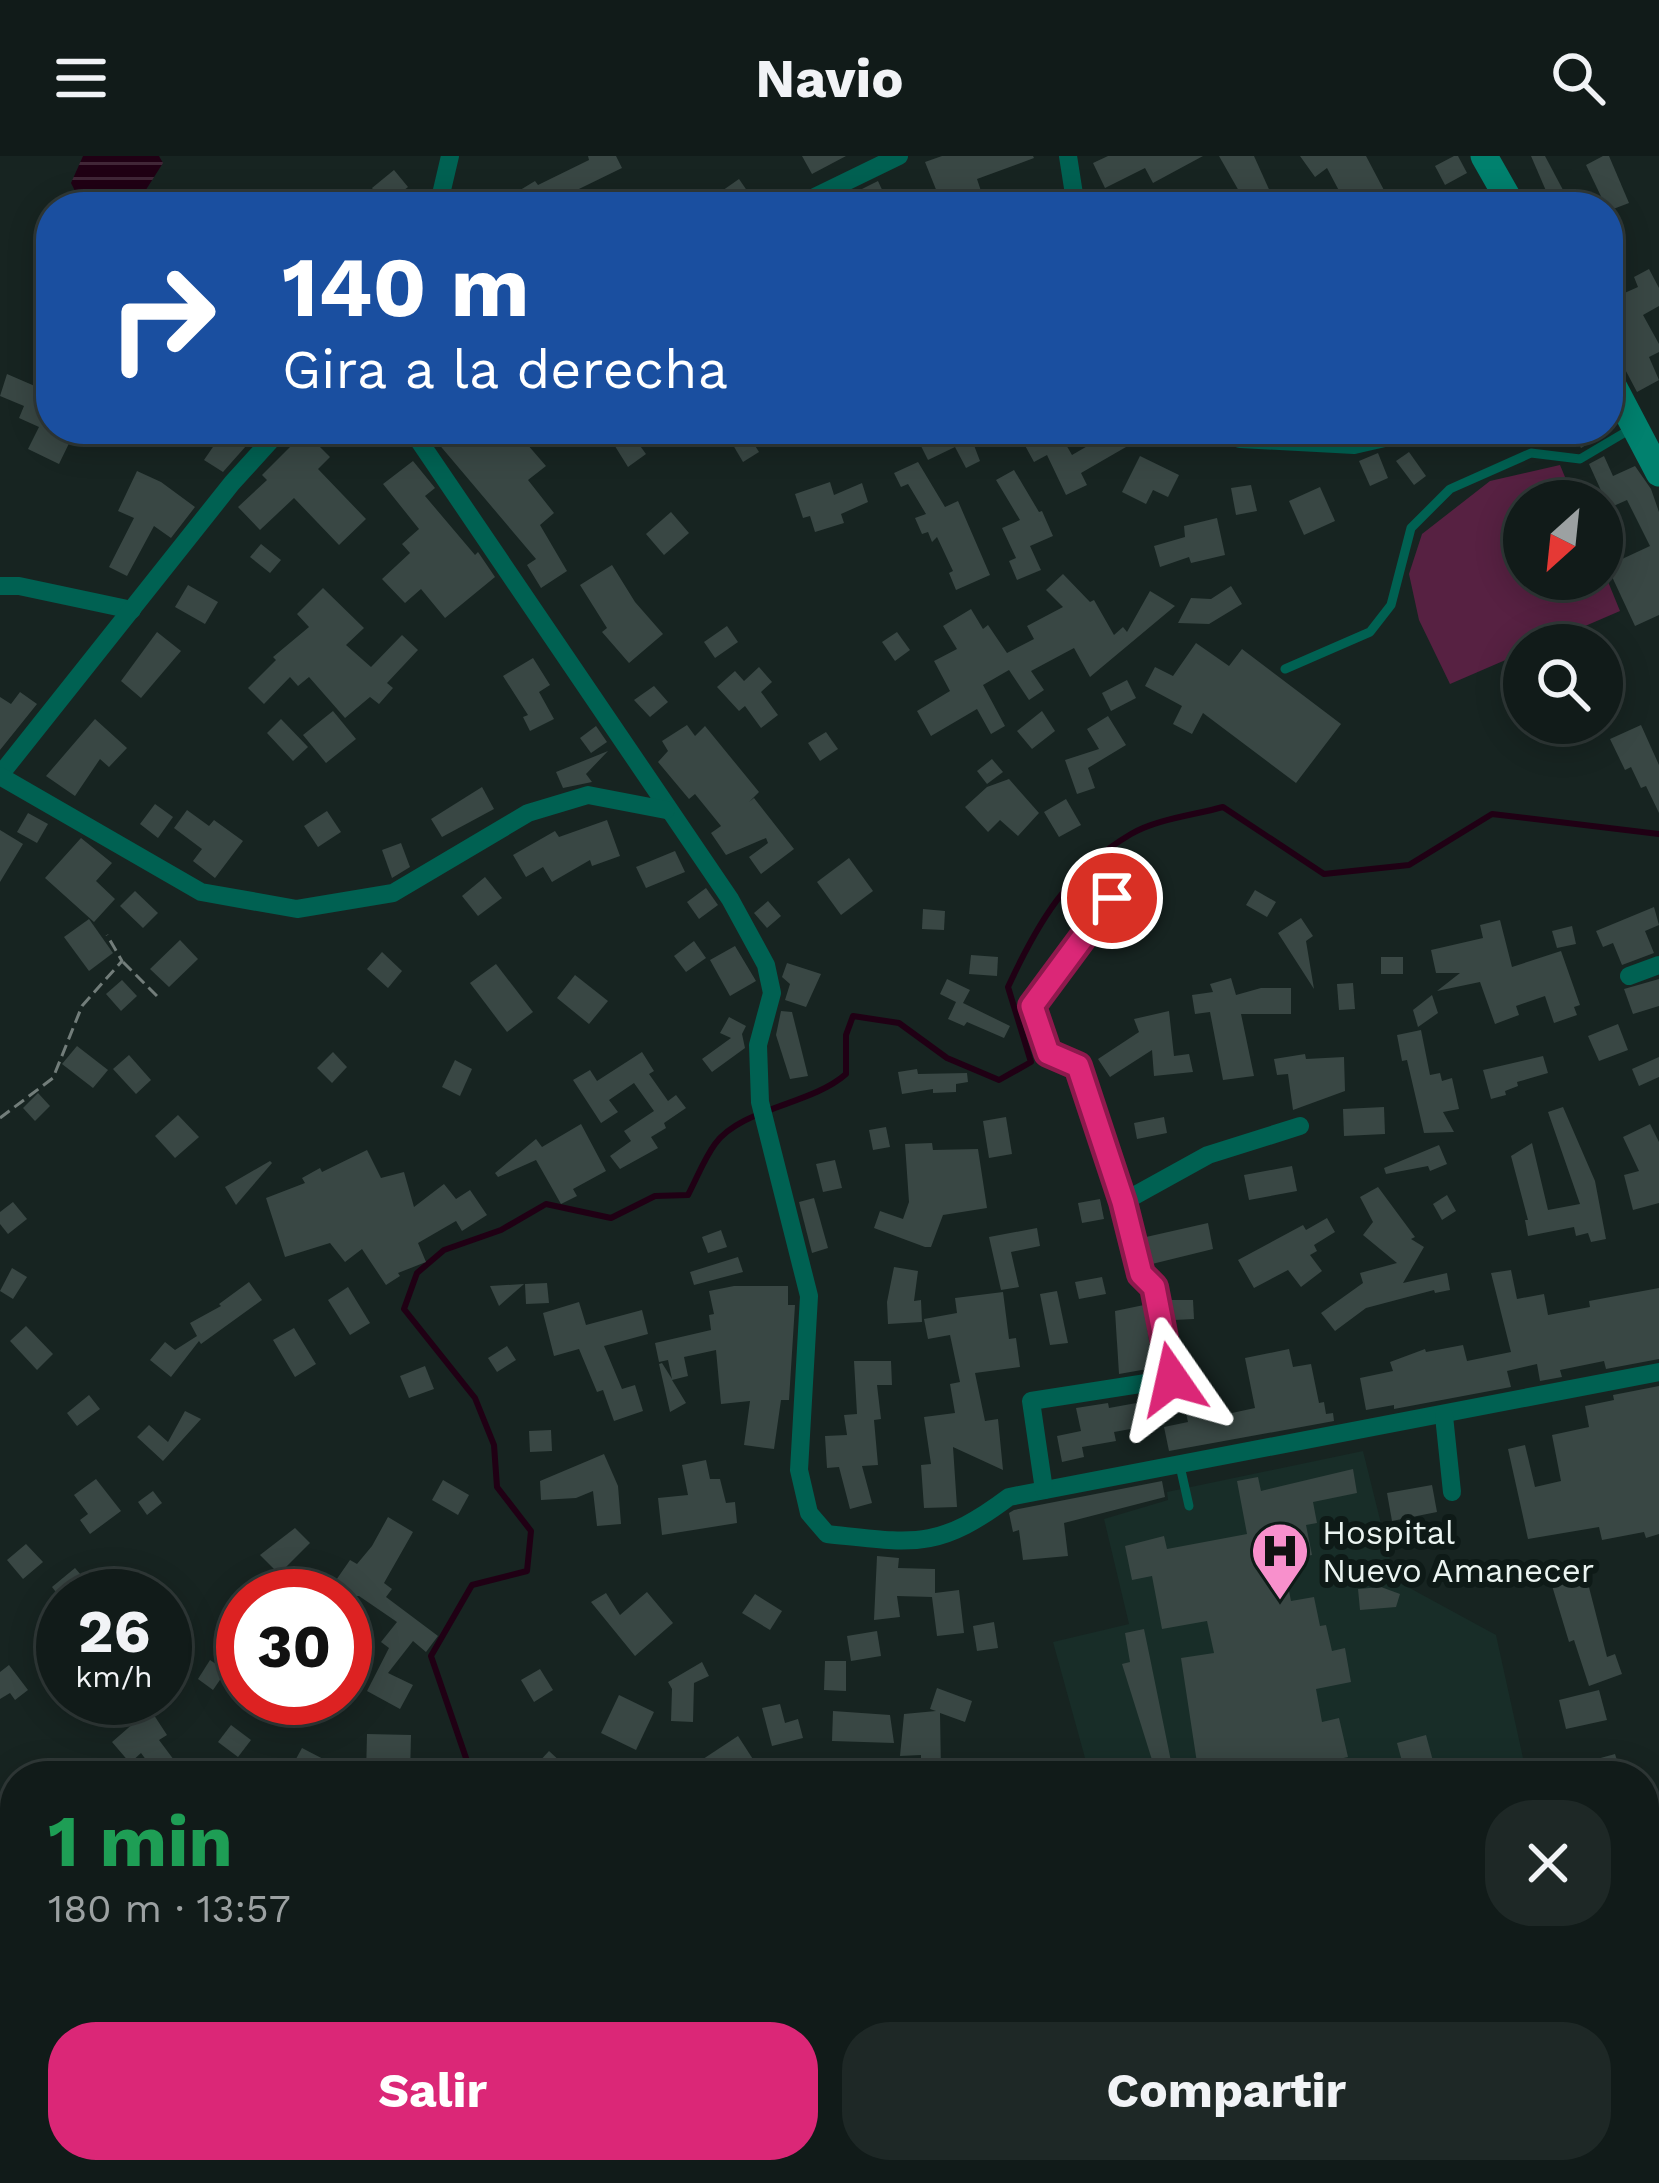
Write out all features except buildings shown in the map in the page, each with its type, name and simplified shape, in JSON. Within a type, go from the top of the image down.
[{"type":"main road","points":[[1484,156],[1504,192]]},
{"type":"main road","points":[[1623,404],[1659,473]]},
{"type":"street","points":[[443,192],[450,156]]},
{"type":"street","points":[[825,192],[899,156]]},
{"type":"street","points":[[1067,156],[1073,192]]},
{"type":"street","points":[[267,444],[0,775],[201,892],[297,909],[393,893],[528,813],[588,795],[666,810]]},
{"type":"street","points":[[421,444],[730,898],[766,965],[772,993],[758,1046],[760,1102],[809,1296],[800,1470],[809,1513],[827,1534],[933,1540],[971,1525],[1009,1497],[1659,1372]]},
{"type":"street","points":[[0,586],[132,610]]},
{"type":"street","points":[[1044,1490],[1031,1401],[1172,1379],[1154,1287],[1141,1274],[1123,1202],[1078,1066],[1048,1053],[1032,1006],[1112,898]]},
{"type":"street","points":[[1629,976],[1659,964]]},
{"type":"street","points":[[1123,1202],[1208,1155],[1300,1126]]},
{"type":"street","points":[[1444,1416],[1453,1492]]},
{"type":"lane","points":[[1623,434],[1635,427]]},
{"type":"lane","points":[[1285,669],[1370,632],[1391,605],[1411,528],[1450,489],[1531,452],[1580,459],[1606,444]]},
{"type":"lane","points":[[1180,1466],[1189,1506]]},
{"type":"path","points":[[107,935],[122,961],[159,998]]},
{"type":"path","points":[[0,1118],[53,1078],[82,1006],[122,961]]},
{"type":"shaded area","points":[[83,156],[159,156],[163,163],[145,192],[76,192],[71,183]]},
{"type":"shaded area","points":[[1560,465],[1566,480],[1503,480],[1503,600],[1616,600],[1620,611],[1590,624],[1503,624],[1503,661],[1450,684],[1419,620],[1409,574],[1422,534],[1490,481]]},
{"type":"shaded area","name":"Hospital Nuevo Amanecer","points":[[1363,1451],[1395,1580],[1496,1635],[1524,1761],[1086,1761],[1053,1642],[1129,1624],[1104,1519],[1168,1500],[1167,1492]]},
{"type":"waterway","points":[[467,1761],[431,1656],[472,1585],[527,1571],[531,1531],[497,1487],[494,1445],[475,1398],[404,1309],[417,1273],[444,1250],[501,1230],[546,1204],[611,1218],[655,1196],[688,1195],[711,1150],[727,1132],[846,1074],[846,1035],[853,1016],[899,1023],[947,1058],[999,1080],[1031,1062],[1008,987],[1019,963],[1057,900],[1089,864],[1152,825],[1223,807],[1324,874],[1409,865],[1492,814],[1659,834]]},
{"type":"place","name":"Hospital Nuevo Amanecer","points":[[1280,1602]]},
{"type":"route","points":[[1112,898],[1032,1006],[1048,1053],[1078,1066],[1123,1202],[1141,1274],[1154,1287],[1172,1379]]}]
